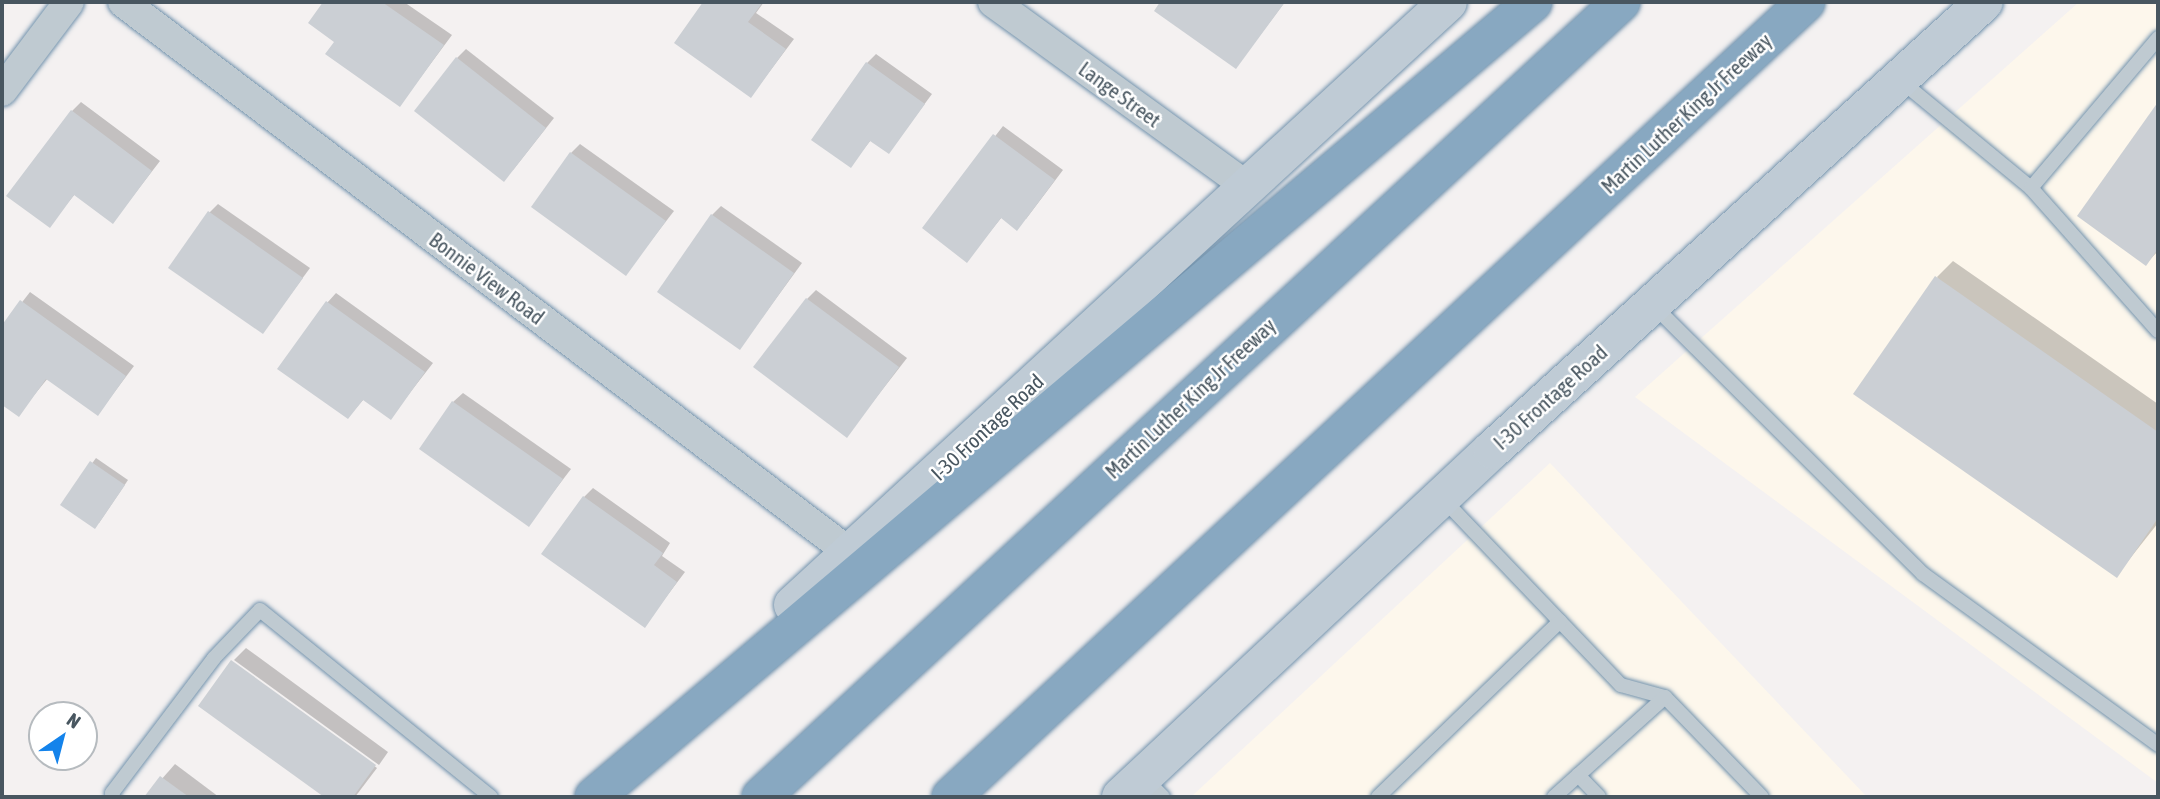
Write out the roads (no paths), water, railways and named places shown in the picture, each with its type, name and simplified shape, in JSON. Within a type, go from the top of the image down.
[{"type":"highway","points":[[591,797],[1533,2]]},
{"type":"highway","name":"Martin Luther King Jr Freeway","points":[[761,797],[1620,2]]},
{"type":"highway","name":"Martin Luther King Jr Freeway","points":[[951,797],[1806,2]]},
{"type":"main road","name":"I-30 Frontage Road","points":[[591,797],[850,553],[1448,2]]},
{"type":"main road","name":"I-30 Frontage Road","points":[[1142,790],[1441,497],[1984,2]]},
{"type":"street","points":[[2,90],[69,2]]},
{"type":"street","name":"Bonnie View Road","points":[[123,2],[850,553]]},
{"type":"street","name":"Lange Street","points":[[993,2],[1246,186]]},
{"type":"lane","points":[[2031,188],[2158,37]]},
{"type":"lane","points":[[1899,80],[2031,188],[2158,331]]},
{"type":"lane","points":[[1652,304],[1923,574],[2158,745]]},
{"type":"lane","points":[[1441,497],[1621,685],[1665,697],[1762,797]]},
{"type":"lane","points":[[113,797],[112,793],[214,658],[260,610],[491,797]]},
{"type":"lane","points":[[1378,797],[1560,621]]},
{"type":"lane","points":[[1554,797],[1665,697]]},
{"type":"lane","points":[[1578,775],[1599,797]]}]
